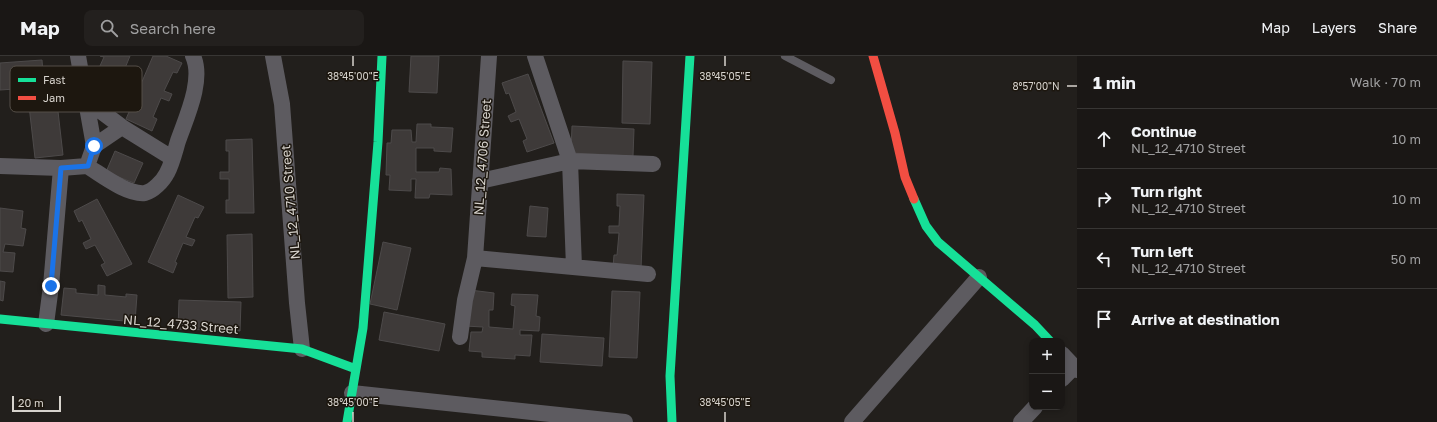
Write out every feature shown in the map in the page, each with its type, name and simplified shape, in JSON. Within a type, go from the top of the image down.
[{"type":"street","points":[[78,56],[80,66]]},
{"type":"street","points":[[0,166],[61,168],[88,166],[123,187],[136,193],[146,193],[157,186],[167,173],[193,97],[197,72],[193,56]]},
{"type":"street","name":"NL_12_4710 Street","points":[[273,56],[282,104],[297,303],[302,349]]},
{"type":"street","points":[[347,422],[363,320],[378,142],[382,56]]},
{"type":"street","name":"NL_12_4706 Street","points":[[460,337],[475,258],[489,56]]},
{"type":"street","points":[[537,56],[570,161],[574,267]]},
{"type":"street","points":[[672,422],[670,376],[690,56]]},
{"type":"street","points":[[874,56],[895,133],[905,178],[926,226],[938,242],[1035,325],[1047,338]]},
{"type":"street","points":[[88,112],[94,146],[88,166]]},
{"type":"street","points":[[102,112],[122,127],[172,158]]},
{"type":"street","points":[[94,146],[122,127]]},
{"type":"street","points":[[480,181],[570,161],[653,164]]},
{"type":"street","points":[[46,324],[51,286],[61,168]]},
{"type":"street","points":[[475,258],[648,274]]},
{"type":"street","points":[[852,422],[979,278]]},
{"type":"street","name":"NL_12_4733 Street","points":[[0,319],[302,349],[356,369]]},
{"type":"street","points":[[1065,357],[1076,368],[1065,377]]},
{"type":"street","points":[[352,393],[625,422]]},
{"type":"street","points":[[1021,422],[1032,410]]},
{"type":"lane","points":[[785,56],[831,80]]},
{"type":"building","points":[[100,56],[130,56],[126,66],[100,66],[104,57]]},
{"type":"building","points":[[153,56],[166,56],[182,63],[177,73],[173,72],[164,91],[172,94],[169,101],[161,98],[153,117],[157,119],[152,131],[126,119],[129,112],[142,112],[142,82]]},
{"type":"building","points":[[411,56],[439,56],[437,93],[409,92]]},
{"type":"building","points":[[42,60],[42,66],[10,66],[10,89],[0,90],[0,63]]},
{"type":"building","points":[[623,61],[652,62],[650,124],[622,123]]},
{"type":"building","points":[[528,74],[554,143],[527,152],[523,141],[527,139],[519,119],[511,122],[508,116],[516,112],[509,93],[506,94],[502,83]]},
{"type":"building","points":[[30,112],[58,112],[63,155],[35,158]]},
{"type":"building","points":[[417,124],[431,124],[431,127],[453,128],[451,152],[434,151],[434,148],[416,148],[416,172],[439,172],[440,168],[451,169],[452,195],[430,194],[429,198],[415,198],[416,179],[411,179],[411,191],[389,190],[390,175],[386,175],[387,143],[391,143],[392,130],[411,130],[412,142],[416,142]]},
{"type":"building","points":[[572,126],[634,129],[633,156],[571,153]]},
{"type":"building","points":[[252,139],[254,213],[226,213],[226,200],[229,200],[229,179],[220,179],[220,172],[229,172],[229,151],[226,151],[226,140]]},
{"type":"building","points":[[115,151],[143,163],[134,183],[106,172]]},
{"type":"building","points":[[617,194],[644,195],[641,269],[613,267],[614,255],[617,255],[619,233],[609,233],[609,226],[619,226],[620,206],[617,206]]},
{"type":"building","points":[[178,195],[204,207],[198,218],[195,217],[186,237],[195,240],[192,246],[183,243],[175,262],[177,263],[173,273],[148,262]]},
{"type":"building","points":[[97,199],[132,264],[107,276],[101,265],[105,263],[95,245],[86,249],[83,243],[91,239],[82,220],[79,222],[74,211]]},
{"type":"building","points":[[530,206],[548,208],[546,237],[527,236]]},
{"type":"building","points":[[0,208],[23,211],[21,228],[26,229],[23,246],[5,244],[3,252],[15,253],[13,272],[0,271]]},
{"type":"building","points":[[252,234],[253,297],[228,298],[227,235]]},
{"type":"building","points":[[383,242],[411,248],[397,310],[370,304]]},
{"type":"building","points":[[0,281],[5,282],[3,301],[0,300]]},
{"type":"building","points":[[98,285],[105,286],[105,295],[126,297],[126,294],[137,295],[135,322],[61,315],[64,288],[76,289],[76,293],[98,295]]},
{"type":"building","points":[[470,290],[494,293],[493,310],[489,310],[489,327],[513,329],[515,306],[511,305],[512,294],[538,295],[536,316],[540,317],[539,331],[520,330],[520,335],[532,335],[530,356],[515,355],[515,359],[482,357],[482,352],[469,351],[471,332],[482,332],[483,327],[465,326]]},
{"type":"building","points":[[612,291],[640,292],[637,358],[609,357]]},
{"type":"building","points":[[179,300],[241,302],[240,331],[178,329]]},
{"type":"building","points":[[384,312],[445,324],[439,351],[379,340]]},
{"type":"building","points":[[542,334],[604,338],[602,366],[540,362]]},
{"type":"traffic: fast","points":[[347,422],[363,328],[378,142],[382,56]]},
{"type":"traffic: fast","points":[[672,422],[670,376],[690,56]]},
{"type":"traffic: fast","points":[[914,199],[926,226],[938,242],[1035,325],[1047,338]]},
{"type":"traffic: fast","points":[[0,319],[302,349],[356,369]]},
{"type":"traffic: jam","points":[[873,56],[895,133],[905,177],[914,199]]},
{"type":"route","points":[[51,286],[61,168],[88,166],[94,146]]}]
